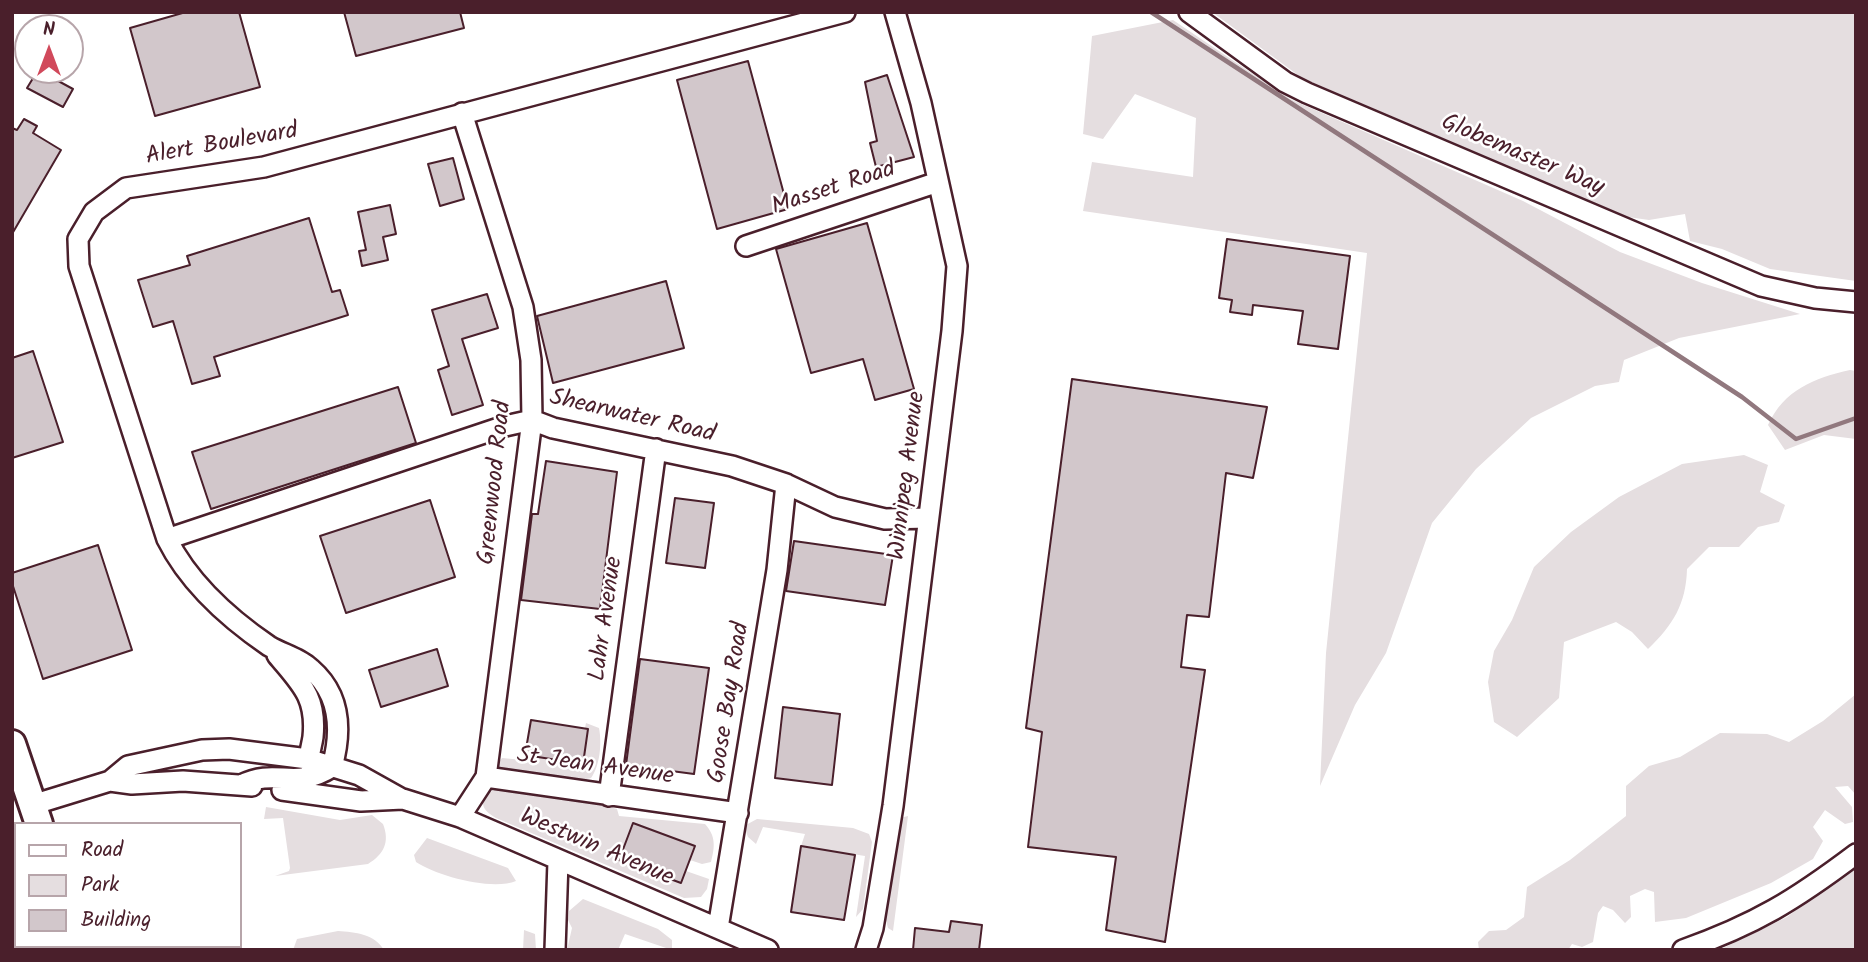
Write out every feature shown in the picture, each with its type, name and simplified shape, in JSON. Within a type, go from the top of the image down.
[{"type":"main road","points":[[12,744],[36,815]]},
{"type":"street","name":"Alert Boulevard","points":[[318,768],[339,722],[331,693],[311,668],[270,646],[212,600],[180,565],[167,539],[79,266],[78,239],[94,212],[126,188],[264,167],[845,12]]},
{"type":"street","name":"Winnipeg Avenue","points":[[866,950],[873,928],[893,806],[953,331],[957,266],[921,103],[895,12]]},
{"type":"street","name":"Globemaster Way","points":[[1189,12],[1285,82],[1307,93],[1761,286],[1804,297],[1856,302]]},
{"type":"street","name":"Greenwood Road","points":[[460,817],[486,777],[532,420],[531,360],[523,307],[462,113]]},
{"type":"street","name":"Masset Road","points":[[746,246],[938,181]]},
{"type":"street","name":"Shearwater Road","points":[[167,539],[505,426],[532,420],[553,428],[732,466],[786,484],[835,507],[885,519],[928,518]]},
{"type":"street","name":"Lahr Avenue","points":[[609,796],[656,449]]},
{"type":"street","name":"Goose Bay Road","points":[[718,928],[777,570],[786,484]]},
{"type":"street","name":"Westwin Avenue","points":[[36,815],[110,782],[128,766],[202,750],[256,750],[318,768],[359,775],[403,799],[460,817],[768,950]]},
{"type":"street","points":[[241,785],[260,776],[299,780],[318,768],[330,795]]},
{"type":"street","name":"St Jean Avenue","points":[[486,777],[738,813]]},
{"type":"street","name":"Westwin Avenue","points":[[110,782],[132,784],[183,781],[330,795],[360,801],[403,799]]},
{"type":"street","points":[[1683,950],[1728,934],[1774,912],[1856,854]]},
{"type":"street","points":[[555,950],[558,861]]},
{"type":"green space","points":[[1212,12],[1856,12],[1856,281],[1770,269],[1722,249],[1690,241],[1685,214],[1649,220],[1628,217],[1302,78]]},
{"type":"green space","points":[[1173,20],[1290,99],[1523,201],[1620,252],[1702,283],[1800,314],[1679,338],[1624,360],[1619,382],[1595,386],[1531,418],[1476,469],[1432,523],[1386,653],[1355,705],[1320,786],[1326,653],[1367,253],[1083,211],[1092,162],[1193,177],[1196,118],[1135,94],[1103,139],[1083,134],[1092,36]]},
{"type":"green space","points":[[1850,370],[1856,371],[1856,439],[1824,435],[1785,450],[1768,425],[1782,403],[1791,394],[1812,382]]},
{"type":"green space","points":[[1744,455],[1768,465],[1760,492],[1785,505],[1779,522],[1758,527],[1739,547],[1709,547],[1687,569],[1681,603],[1671,622],[1648,649],[1632,632],[1616,622],[1564,642],[1559,698],[1517,737],[1494,722],[1488,682],[1494,651],[1512,620],[1534,567],[1571,532],[1619,497],[1682,464]]},
{"type":"green space","points":[[1856,694],[1856,795],[1848,786],[1835,787],[1852,807],[1853,822],[1845,824],[1825,810],[1813,827],[1823,841],[1813,859],[1771,883],[1686,918],[1655,922],[1654,892],[1645,889],[1630,896],[1631,917],[1625,923],[1613,910],[1603,906],[1598,913],[1593,942],[1582,947],[1572,944],[1568,950],[1479,950],[1478,942],[1489,931],[1506,930],[1524,917],[1527,887],[1570,860],[1626,816],[1626,786],[1649,766],[1680,757],[1720,733],[1767,734],[1789,742],[1823,721]]},
{"type":"green space","points":[[586,723],[599,728],[600,734],[598,761],[591,778],[577,781],[504,771],[496,766],[502,758],[523,760],[525,755],[583,764],[588,729],[585,728]]},
{"type":"green space","points":[[497,789],[585,800],[617,809],[619,816],[705,824],[714,842],[711,862],[702,864],[690,860],[686,871],[709,879],[707,889],[701,897],[684,898],[496,818],[486,811],[483,802],[485,794]]},
{"type":"green space","points":[[266,807],[340,820],[372,815],[383,824],[386,842],[378,856],[368,864],[275,876],[289,871],[290,868],[283,818],[264,819]]},
{"type":"green space","points":[[908,816],[893,931],[888,928],[884,913],[900,818]]},
{"type":"green space","points":[[757,819],[853,828],[869,834],[872,842],[863,909],[856,917],[865,856],[801,846],[805,834],[763,827],[756,844],[748,837],[744,826]]},
{"type":"green space","points":[[427,838],[508,868],[516,881],[506,884],[479,883],[451,877],[425,867],[416,862],[414,855]]},
{"type":"green space","points":[[1856,863],[1856,950],[1719,950],[1787,917]]},
{"type":"green space","points":[[583,899],[658,929],[672,940],[672,950],[625,934],[618,950],[567,950],[572,928],[568,920],[569,911]]},
{"type":"green space","points":[[524,930],[535,934],[536,950],[523,950]]},
{"type":"green space","points":[[338,931],[370,937],[384,950],[293,950],[297,939]]},
{"type":"building","points":[[186,12],[239,12],[260,87],[155,116],[130,28]]},
{"type":"building","points":[[344,12],[460,12],[464,28],[356,56]]},
{"type":"building","points":[[748,61],[788,209],[717,229],[677,80]]},
{"type":"building","points":[[887,75],[914,157],[876,167],[870,143],[877,141],[865,82]]},
{"type":"building","points":[[29,84],[64,84],[73,89],[63,107],[27,88]]},
{"type":"building","points":[[24,119],[37,126],[33,133],[61,150],[12,234],[12,128],[17,130]]},
{"type":"building","points":[[453,158],[464,199],[440,206],[428,164]]},
{"type":"building","points":[[390,205],[396,234],[383,237],[388,260],[362,266],[359,251],[366,250],[358,212]]},
{"type":"building","points":[[309,218],[332,292],[340,290],[348,315],[214,357],[220,376],[192,384],[173,321],[153,327],[138,280],[190,265],[187,256]]},
{"type":"building","points":[[867,223],[914,389],[875,400],[863,359],[811,373],[776,249]]},
{"type":"building","points":[[1227,239],[1350,256],[1338,349],[1298,344],[1303,311],[1253,305],[1252,315],[1230,312],[1232,300],[1219,298]]},
{"type":"building","points":[[666,281],[684,348],[553,383],[537,316]]},
{"type":"building","points":[[487,294],[498,328],[462,339],[483,405],[452,415],[438,370],[449,366],[432,310]]},
{"type":"building","points":[[33,351],[63,442],[12,458],[12,358]]},
{"type":"building","points":[[1072,379],[1267,407],[1253,478],[1226,473],[1209,617],[1187,615],[1181,667],[1205,670],[1165,942],[1106,930],[1116,857],[1028,847],[1042,732],[1026,728]]},
{"type":"building","points":[[398,387],[416,443],[211,509],[192,452]]},
{"type":"building","points":[[546,461],[617,472],[600,609],[521,600],[532,514],[538,514]]},
{"type":"building","points":[[675,498],[714,503],[705,568],[666,563]]},
{"type":"building","points":[[430,500],[455,577],[346,613],[320,536]]},
{"type":"building","points":[[794,541],[893,555],[885,605],[786,591]]},
{"type":"building","points":[[98,545],[132,650],[43,679],[12,583],[12,573]]},
{"type":"building","points":[[437,649],[448,686],[381,707],[369,670]]},
{"type":"building","points":[[640,659],[709,668],[694,774],[626,765]]},
{"type":"building","points":[[783,707],[840,714],[832,785],[775,778]]},
{"type":"building","points":[[531,720],[588,729],[583,764],[525,755]]},
{"type":"building","points":[[633,823],[695,846],[681,883],[619,860]]},
{"type":"building","points":[[801,846],[855,855],[844,920],[791,912]]},
{"type":"building","points":[[951,921],[982,925],[979,950],[913,950],[915,928],[949,932]]},
{"type":"waterway","points":[[1151,12],[1742,397],[1796,439],[1856,418]]}]
